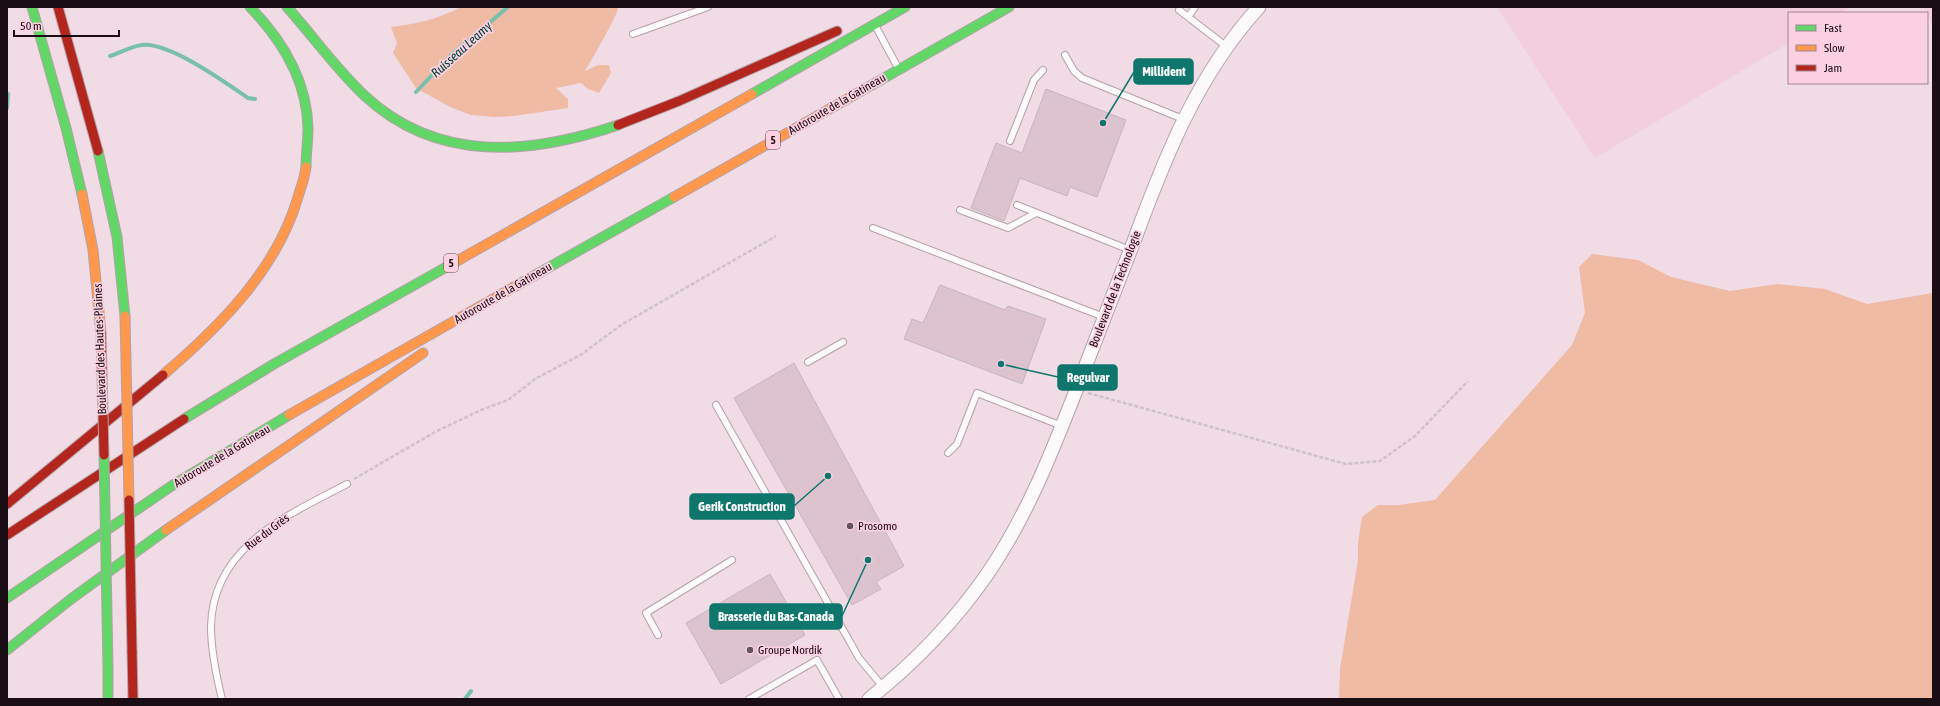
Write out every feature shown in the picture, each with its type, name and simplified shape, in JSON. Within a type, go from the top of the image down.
[{"type":"main road","name":"Boulevard des Hautes-Plaines","points":[[32,7],[90,227],[98,285],[101,332],[108,699]]},
{"type":"main road","name":"Boulevard des Hautes-Plaines","points":[[58,7],[112,207],[121,261],[125,316],[133,699]]},
{"type":"main road","points":[[7,504],[148,388],[190,350],[248,288],[268,261],[286,231],[300,198],[306,175],[309,146],[307,110],[300,83],[288,56],[270,30],[250,7]]},
{"type":"main road","points":[[287,7],[350,82],[387,115],[414,131],[438,140],[462,145],[492,148],[532,146],[558,142],[613,127],[671,105],[848,26]]},
{"type":"main road","points":[[869,20],[891,7]]},
{"type":"main road","name":"5","points":[[7,535],[142,445],[255,375],[869,20],[905,7]]},
{"type":"main road","name":"Autoroute de la Gatineau","points":[[7,598],[109,527],[215,459],[524,281],[1009,7]]},
{"type":"main road","points":[[448,335],[524,281]]},
{"type":"main road","points":[[7,650],[64,604],[181,519],[340,412],[429,349]]},
{"type":"street","name":"Boulevard de la Technologie","points":[[869,699],[925,649],[961,609],[987,574],[1028,505],[1062,426],[1165,157],[1183,119],[1227,47],[1258,7]]},
{"type":"lane","points":[[687,7],[690,14]]},
{"type":"lane","points":[[632,34],[708,7]]},
{"type":"lane","points":[[1188,17],[1195,7]]},
{"type":"lane","points":[[1179,10],[1227,47]]},
{"type":"lane","points":[[869,20],[899,69]]},
{"type":"lane","points":[[1065,55],[1074,71],[1082,78],[1183,119]]},
{"type":"lane","points":[[1010,141],[1034,80],[1043,70]]},
{"type":"lane","points":[[1017,205],[1130,250]]},
{"type":"lane","points":[[960,210],[1008,228],[1036,213]]},
{"type":"lane","points":[[873,228],[1104,317]]},
{"type":"lane","points":[[808,362],[843,342]]},
{"type":"lane","points":[[948,453],[957,444],[977,393],[1062,426]]},
{"type":"lane","points":[[716,405],[860,658],[883,687]]},
{"type":"lane","name":"Rue du Grès","points":[[222,699],[214,665],[211,626],[216,597],[228,570],[243,550],[263,533],[287,516],[346,484]]},
{"type":"lane","points":[[658,635],[646,613],[732,560]]},
{"type":"lane","points":[[749,699],[817,660],[839,699]]},
{"type":"path","points":[[346,484],[459,419],[508,400],[535,380],[582,354],[621,325],[776,236]]},
{"type":"path","points":[[1076,389],[1346,464],[1380,462],[1415,436],[1468,381]]},
{"type":"shaded area","points":[[461,7],[618,7],[610,27],[585,71],[598,65],[609,65],[611,73],[599,93],[588,89],[581,83],[556,88],[568,99],[568,108],[514,116],[495,117],[471,115],[450,107],[416,88],[393,53],[397,43],[391,27],[427,20],[444,15]]},
{"type":"shaded area","points":[[1497,7],[1850,7],[1842,12],[1788,12],[1788,44],[1595,158]]},
{"type":"shaded area","points":[[1923,7],[1933,7],[1933,27],[1928,12]]},
{"type":"shaded area","points":[[1592,254],[1638,260],[1671,277],[1730,291],[1777,284],[1825,289],[1867,304],[1933,293],[1933,699],[1339,699],[1340,669],[1358,560],[1358,543],[1362,517],[1378,505],[1399,505],[1435,500],[1572,345],[1585,313],[1579,267]]},
{"type":"building","points":[[1046,89],[1126,120],[1097,197],[1070,187],[1067,196],[1020,178],[1004,221],[971,208],[996,143],[1022,153]]},
{"type":"building","points":[[940,285],[1005,310],[1008,306],[1046,319],[1022,384],[904,339],[912,319],[923,323]]},
{"type":"building","points":[[794,363],[904,566],[876,582],[881,589],[852,605],[734,398]]},
{"type":"building","points":[[770,574],[805,635],[721,684],[686,623]]},
{"type":"waterway","name":"Ruisseau Leamy","points":[[416,92],[449,57],[508,7]]},
{"type":"waterway","name":"Ruisseau Leamy","points":[[110,56],[142,45],[167,50],[196,64],[248,98],[255,99]]},
{"type":"waterway","name":"Ruisseau Leamy","points":[[7,108],[8,94]]},
{"type":"waterway","points":[[465,699],[471,691]]},
{"type":"traffic: fast","points":[[32,7],[66,128],[82,194]]},
{"type":"traffic: fast","points":[[250,7],[262,20],[282,47],[298,77],[307,110],[308,128],[306,167]]},
{"type":"traffic: fast","points":[[287,7],[354,86],[393,118],[423,133],[453,143],[486,147],[518,147],[551,143],[618,125]]},
{"type":"traffic: fast","points":[[752,94],[905,7]]},
{"type":"traffic: fast","points":[[856,94],[1009,7]]},
{"type":"traffic: fast","points":[[98,151],[117,237],[125,316]]},
{"type":"traffic: fast","points":[[514,287],[674,197]]},
{"type":"traffic: fast","points":[[184,419],[274,364],[457,261]]},
{"type":"traffic: fast","points":[[7,598],[173,485],[289,415]]},
{"type":"traffic: fast","points":[[104,455],[108,667]]},
{"type":"traffic: fast","points":[[7,650],[71,599],[166,530]]},
{"type":"traffic: fast","points":[[108,667],[108,699]]},
{"type":"traffic: slow","points":[[457,261],[752,94]]},
{"type":"traffic: slow","points":[[674,197],[856,94]]},
{"type":"traffic: slow","points":[[163,375],[184,357],[225,317],[261,273],[276,249],[288,224],[303,182],[306,167]]},
{"type":"traffic: slow","points":[[82,194],[93,250],[101,333]]},
{"type":"traffic: slow","points":[[289,415],[514,287]]},
{"type":"traffic: slow","points":[[125,316],[129,500]]},
{"type":"traffic: slow","points":[[166,530],[423,353]]},
{"type":"traffic: jam","points":[[58,7],[98,151]]},
{"type":"traffic: jam","points":[[618,125],[679,101],[837,31]]},
{"type":"traffic: jam","points":[[101,333],[104,455]]},
{"type":"traffic: jam","points":[[7,504],[163,375]]},
{"type":"traffic: jam","points":[[7,535],[184,419]]},
{"type":"traffic: jam","points":[[129,500],[132,651]]},
{"type":"traffic: jam","points":[[132,651],[133,699]]},
{"type":"place","name":"Millident","points":[[1103,123]]},
{"type":"place","name":"Regulvar","points":[[1001,364]]},
{"type":"place","name":"Gerik Construction","points":[[828,476]]},
{"type":"place","name":"Prosomo","points":[[850,526]]},
{"type":"place","name":"Brasserie du Bas-Canada","points":[[868,560]]},
{"type":"place","name":"Groupe Nordik","points":[[750,650]]}]
